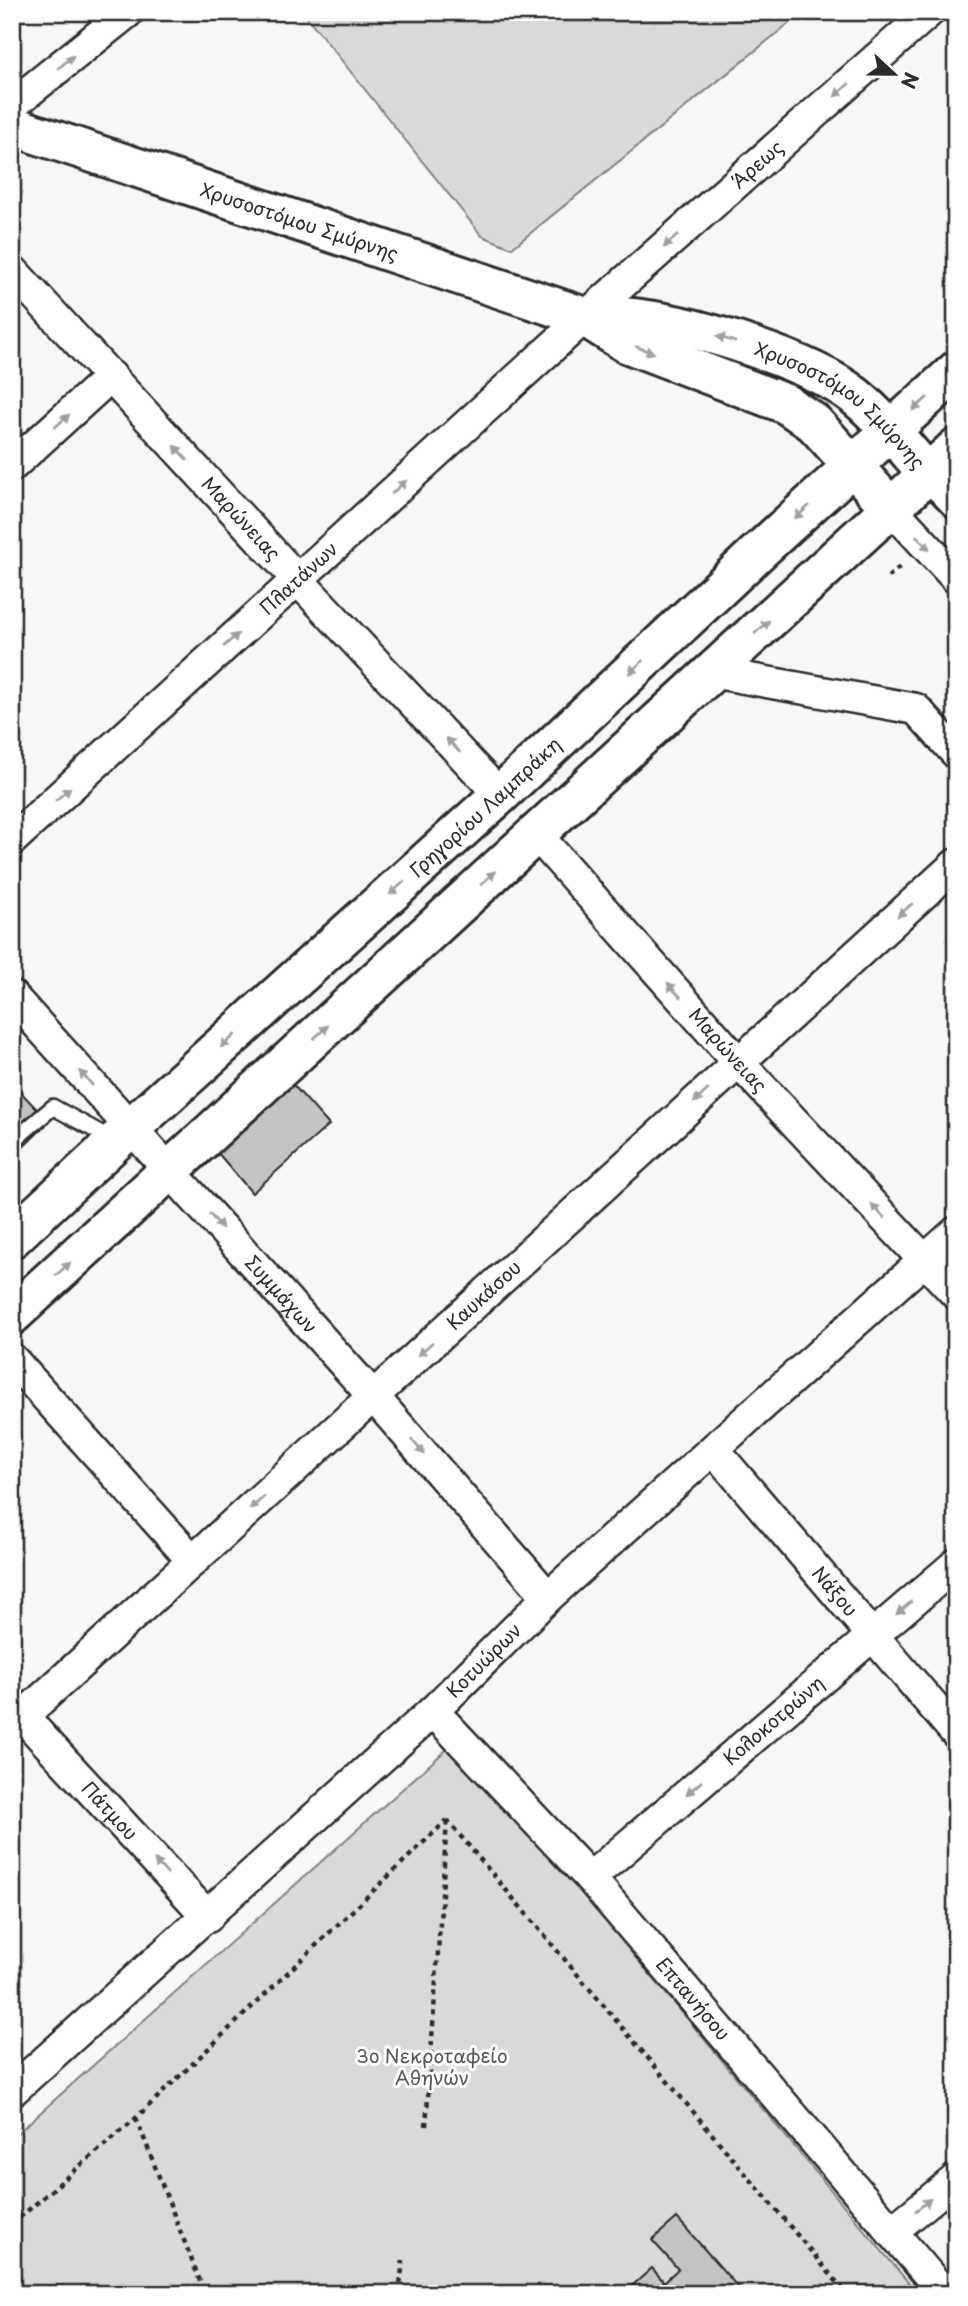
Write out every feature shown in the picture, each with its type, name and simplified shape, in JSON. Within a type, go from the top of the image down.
[{"type":"main road","name":"Χρυσοστόμου Σμύρνης","points":[[12,126],[585,317],[626,343],[786,404],[814,423],[891,508]]},
{"type":"main road","name":"Χρυσοστόμου Σμύρνης","points":[[585,317],[639,318],[704,332],[762,351],[843,387],[856,397],[928,474]]},
{"type":"main road","name":"Γρηγορίου Λαμπράκη","points":[[13,1235],[500,795],[956,371]]},
{"type":"main road","points":[[12,1315],[956,448]]},
{"type":"street","points":[[12,105],[128,12]]},
{"type":"street","name":"Άρεως","points":[[585,317],[929,12]]},
{"type":"street","name":"Μαρώνειας","points":[[12,270],[500,795]]},
{"type":"street","name":"Πλατάνων","points":[[12,840],[585,317]]},
{"type":"street","points":[[12,466],[111,376]]},
{"type":"street","name":"Χρυσοστόμου Σμύρνης","points":[[928,474],[956,503]]},
{"type":"street","name":"Χρυσοστόμου Σμύρνης","points":[[891,508],[956,578]]},
{"type":"street","points":[[711,673],[916,709],[956,753]]},
{"type":"street","name":"Μαρώνειας","points":[[536,834],[738,1062],[956,1294]]},
{"type":"street","name":"Καυκάσου","points":[[16,1716],[193,1561],[956,864]]},
{"type":"street","name":"Συμμάχων","points":[[12,996],[124,1135],[170,1170],[373,1396],[548,1597]]},
{"type":"street","name":"Κοτυώρων","points":[[12,2091],[433,1712],[548,1597],[956,1233]]},
{"type":"street","points":[[12,1359],[193,1561]]},
{"type":"street","name":"Νάξου","points":[[714,1450],[956,1733]]},
{"type":"street","name":"Κολοκοτρώνη","points":[[590,1878],[956,1563]]},
{"type":"street","name":"Επτανήσου","points":[[433,1712],[590,1878],[945,2294]]},
{"type":"street","name":"Πάτμου","points":[[16,1716],[208,1917]]},
{"type":"street","points":[[891,2232],[956,2179]]},
{"type":"lane","points":[[12,1142],[53,1107],[124,1135]]},
{"type":"path","points":[[12,2224],[136,2118],[447,1820]]},
{"type":"path","points":[[426,2126],[447,1820]]},
{"type":"path","points":[[447,1820],[847,2294]]},
{"type":"path","points":[[136,2118],[205,2294]]},
{"type":"path","points":[[399,2294],[403,2260]]},
{"type":"green space","points":[[303,12],[803,12],[512,248],[482,236]]},
{"type":"green space","name":"3ο Νεκροταφείο Αθηνών","points":[[455,1742],[918,2294],[12,2294],[12,2138]]},
{"type":"building","points":[[287,1078],[329,1125],[252,1193],[211,1145]]},
{"type":"building","points":[[16,1087],[49,1122],[15,1155],[12,1152],[12,1090]]},
{"type":"building","points":[[677,2218],[744,2294],[623,2294],[652,2268],[664,2282],[678,2269],[652,2240]]}]
